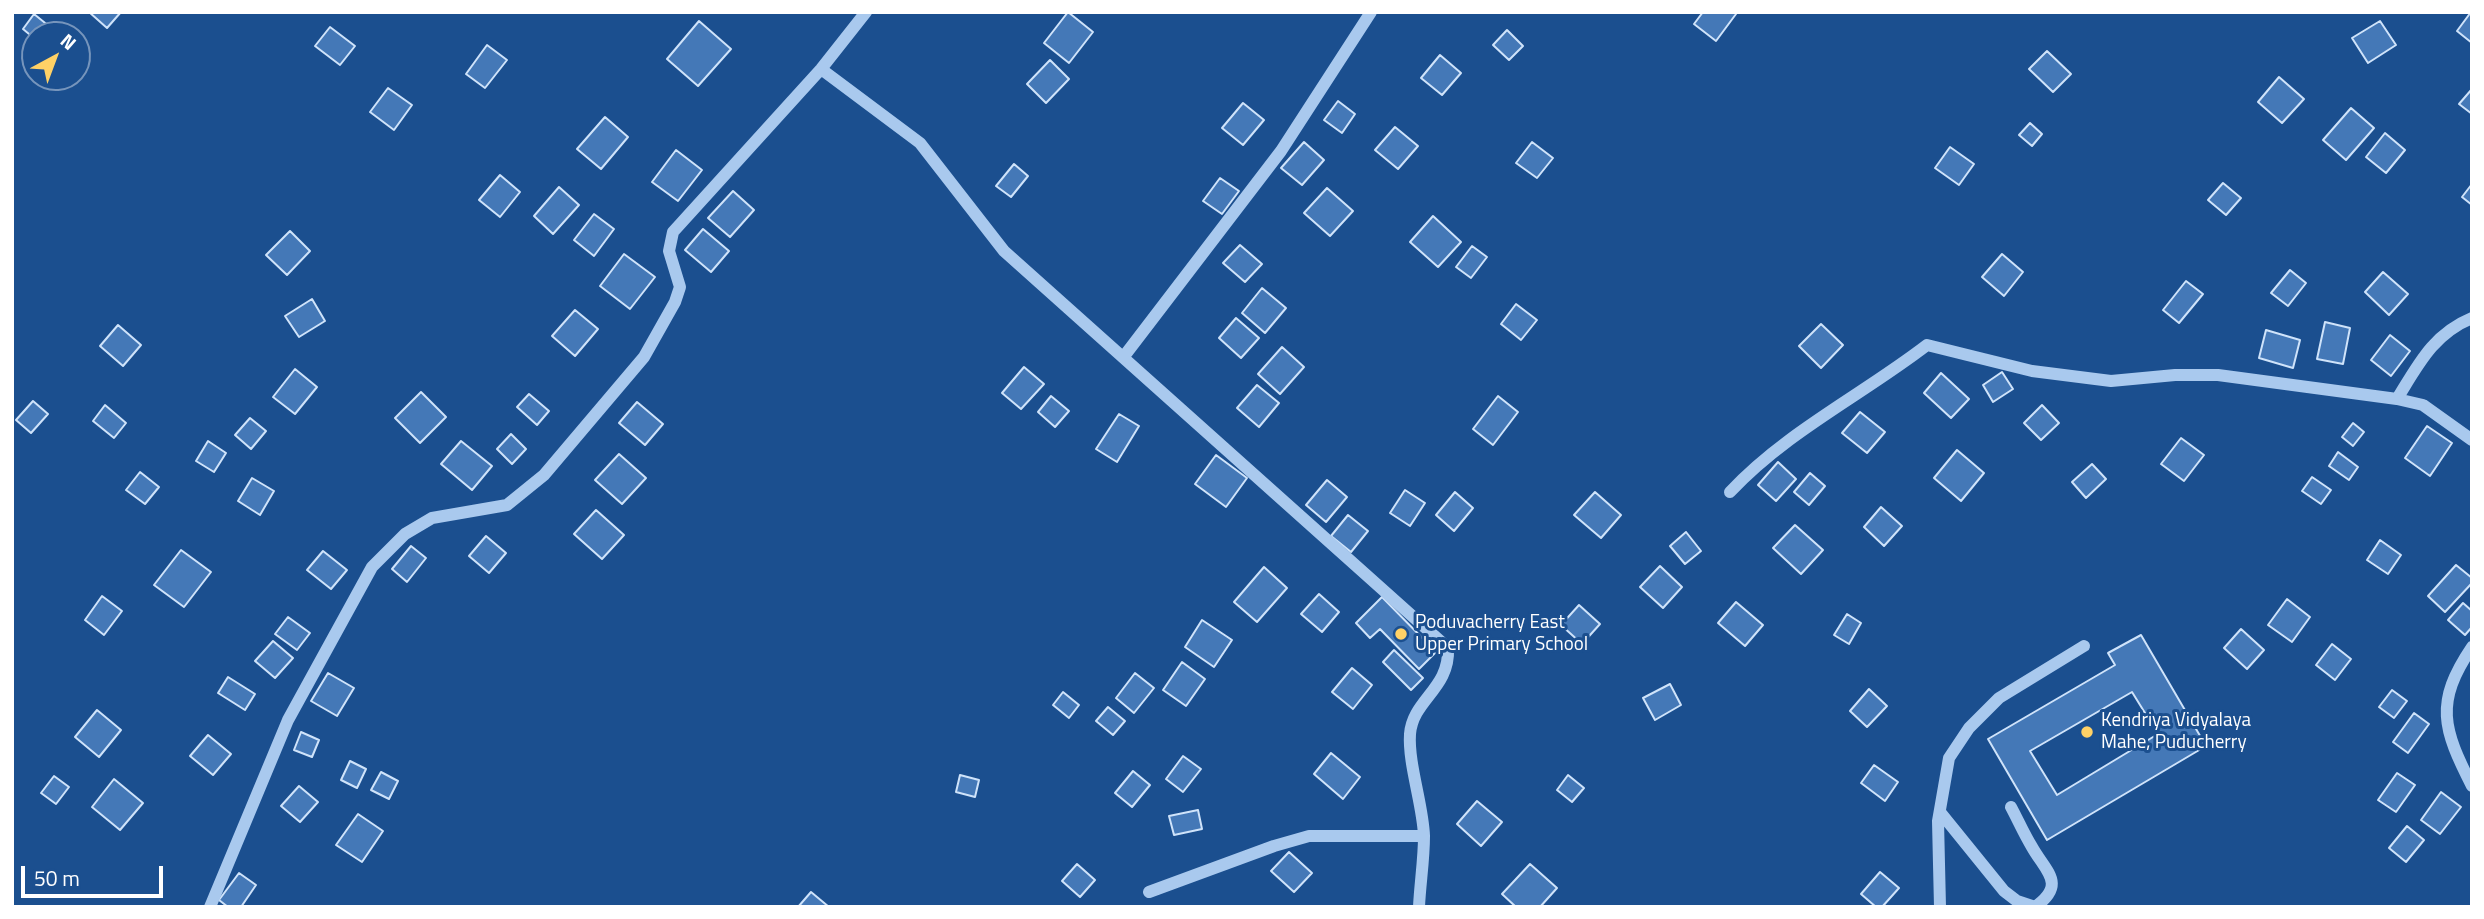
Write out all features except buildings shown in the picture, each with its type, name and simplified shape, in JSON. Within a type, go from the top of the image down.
[{"type":"street","points":[[210,907],[288,720],[372,567],[405,534],[432,518],[507,505],[544,475],[644,357],[675,302],[680,287],[669,251],[673,232],[821,69],[866,12]]},
{"type":"street","points":[[1125,355],[1281,151],[1371,12]]},
{"type":"street","points":[[821,69],[920,144],[1004,251],[1125,355],[1448,648],[1449,664],[1444,677],[1417,712],[1410,734],[1423,836],[1419,907]]},
{"type":"street","points":[[2397,399],[2427,349],[2444,334],[2472,318]]},
{"type":"street","points":[[1730,492],[1767,458],[1837,405],[1885,377],[1927,345],[2032,372],[2111,381],[2175,374],[2218,375],[2397,399],[2423,405],[2472,440]]},
{"type":"street","points":[[1940,907],[1937,860],[1940,812],[1949,758],[1969,728],[1999,698],[2084,646]]},
{"type":"street","points":[[2472,647],[2449,689],[2447,716],[2449,743],[2472,786]]},
{"type":"street","points":[[1940,812],[2004,891],[2017,901],[2035,907],[2048,897],[2052,886],[2050,873],[2033,849],[2011,807]]},
{"type":"street","points":[[1149,892],[1273,846],[1309,836],[1423,836]]},
{"type":"place","name":"Poduvacherry East Upper Primary School","points":[[1401,634]]},
{"type":"place","name":"Kendriya Vidyalaya Mahe, Puducherry","points":[[2087,732]]}]
